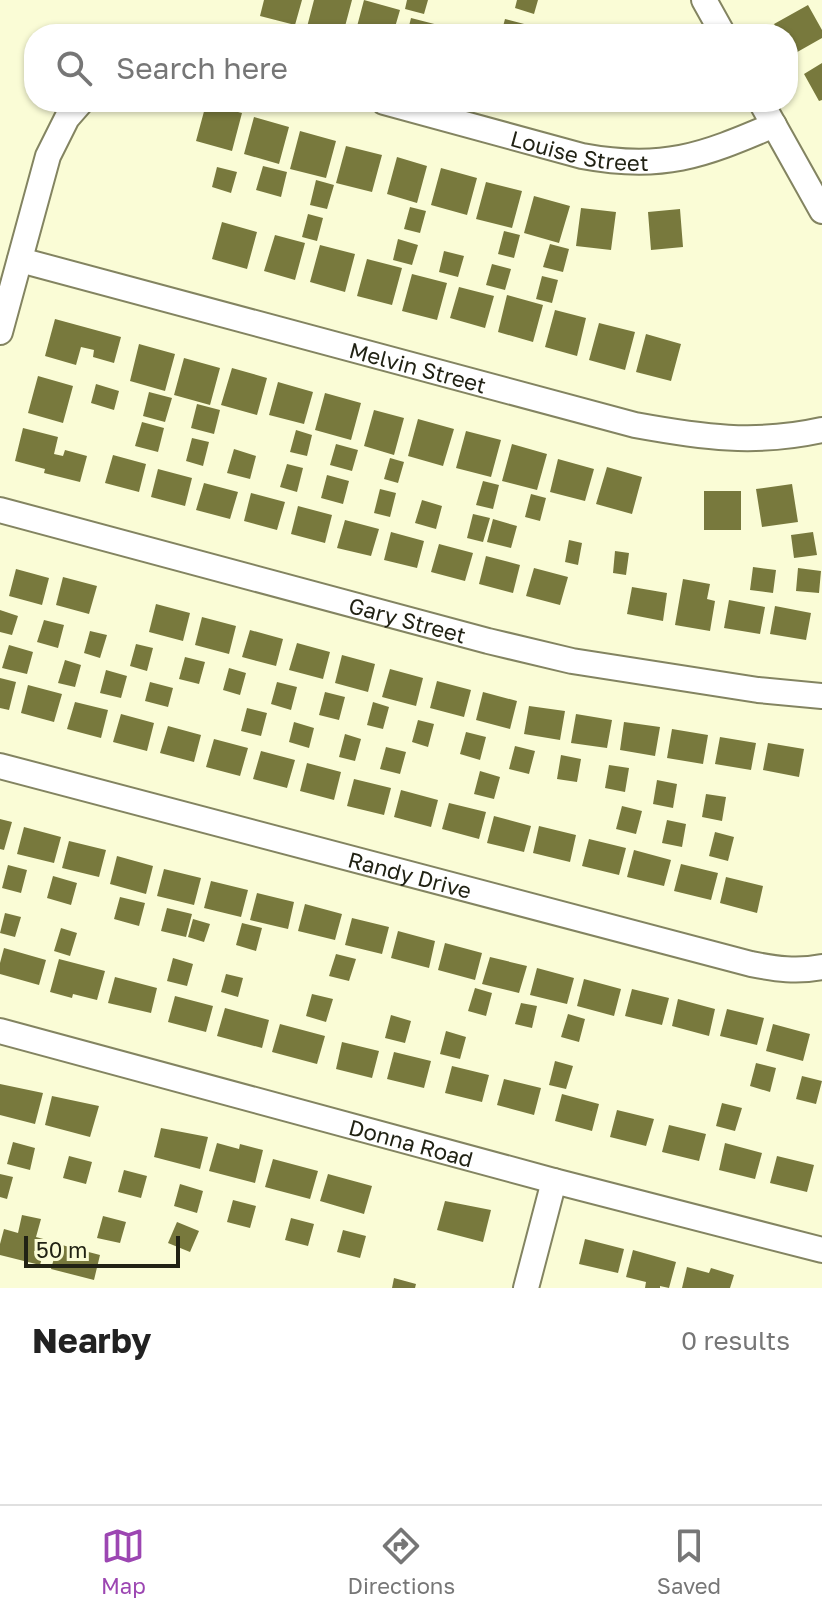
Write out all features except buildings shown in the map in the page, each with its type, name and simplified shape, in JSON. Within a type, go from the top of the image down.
[{"type":"street","points":[[704,0],[717,24]]},
{"type":"street","points":[[0,332],[48,156],[72,112]]},
{"type":"street","name":"Louise Street","points":[[421,112],[582,156],[633,163],[691,157],[774,125]]},
{"type":"street","points":[[767,112],[822,211]]},
{"type":"street","name":"Melvin Street","points":[[20,260],[635,425],[724,439],[770,438],[822,430]]},
{"type":"street","name":"Gary Street","points":[[0,510],[572,661],[743,688],[822,696]]},
{"type":"street","name":"Randy Drive","points":[[0,766],[751,964],[789,971],[822,967]]},
{"type":"street","name":"Donna Road","points":[[0,1031],[822,1250]]},
{"type":"street","points":[[526,1288],[554,1181]]}]
